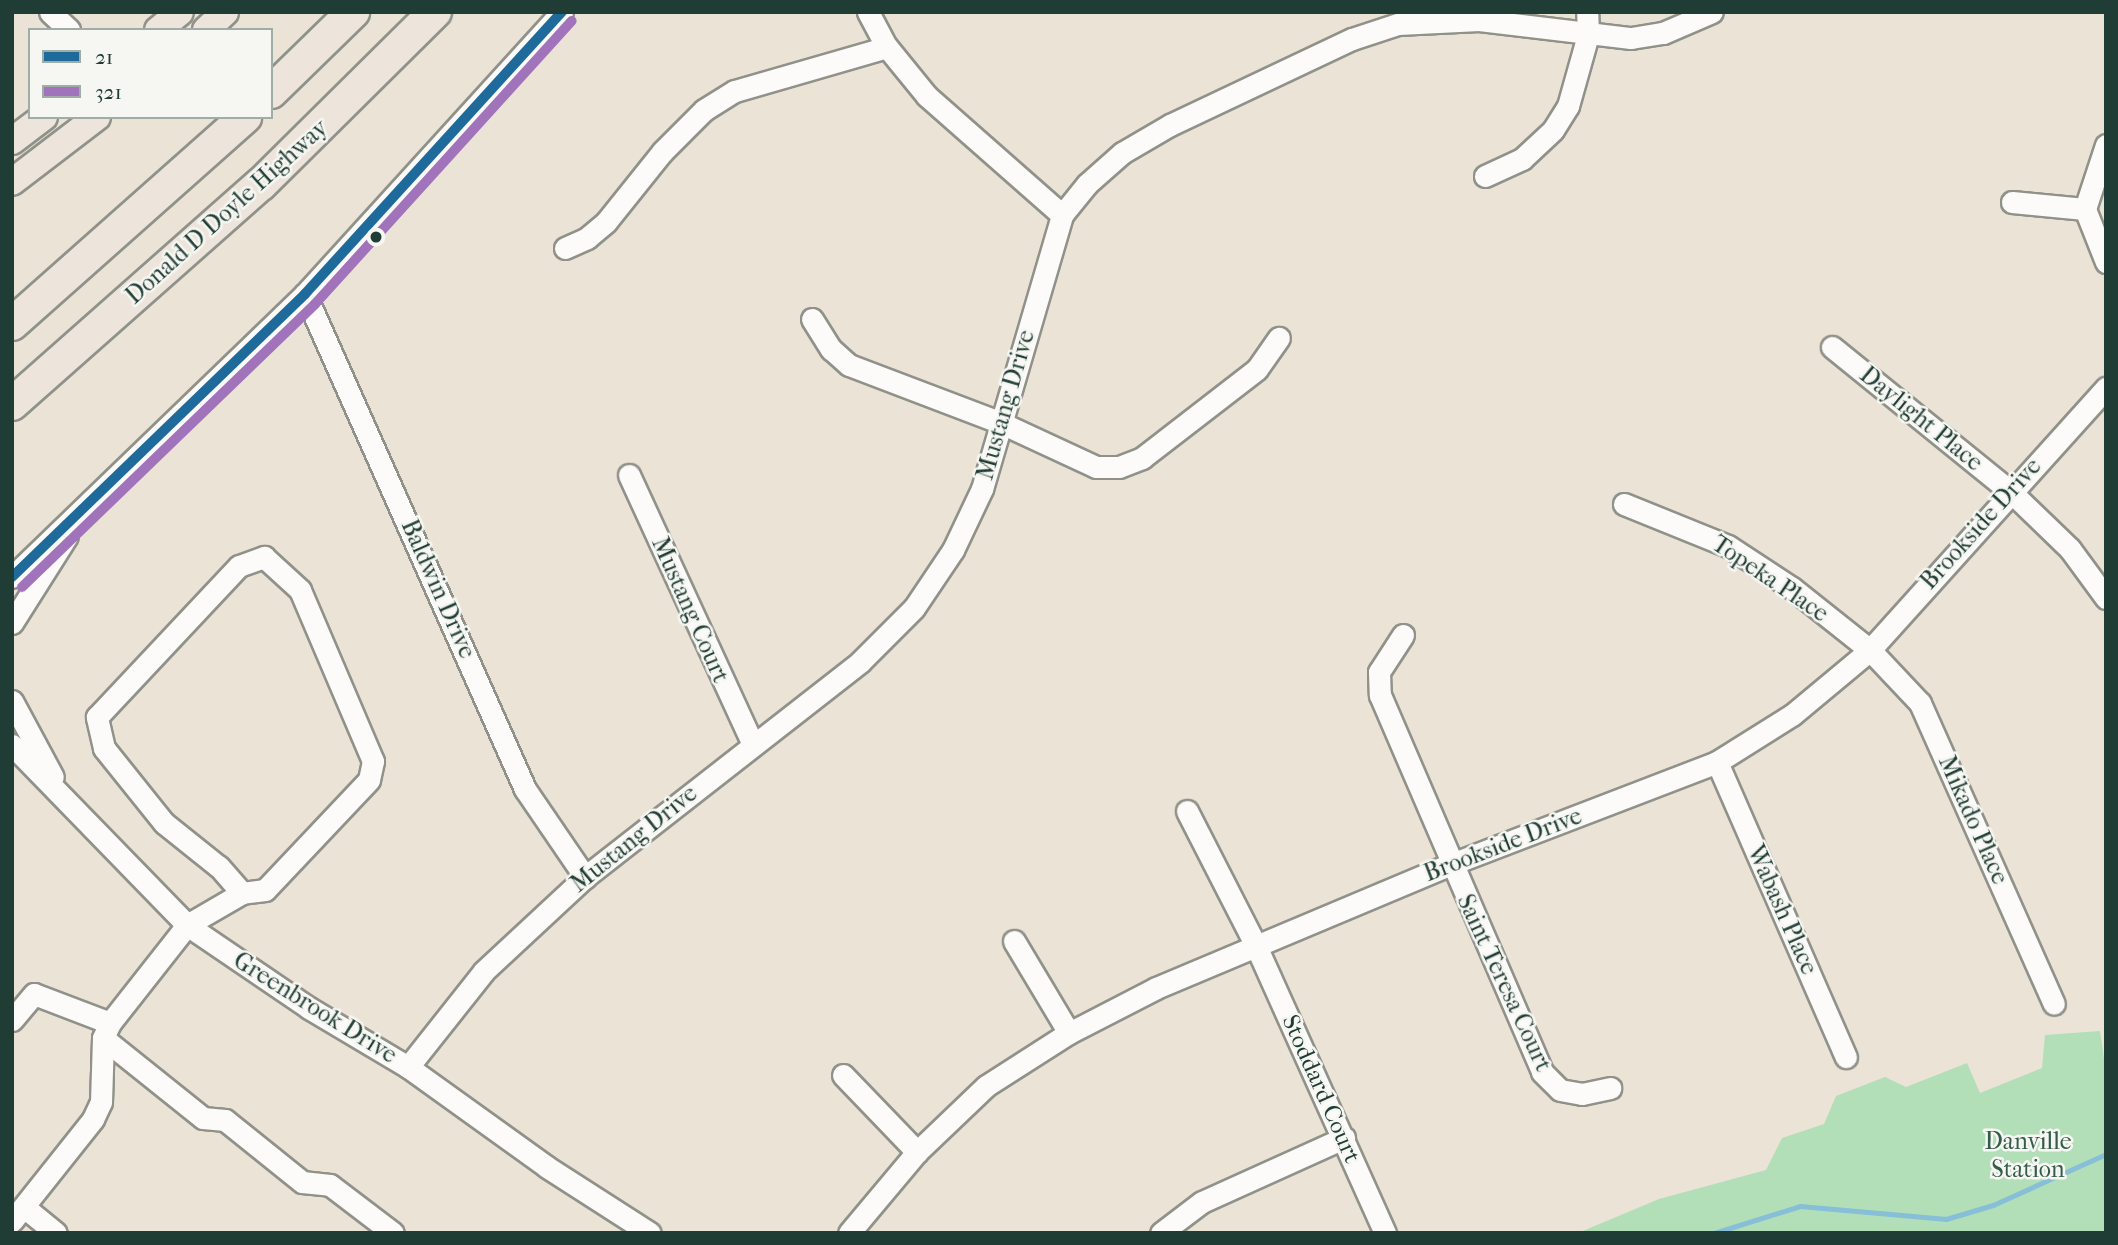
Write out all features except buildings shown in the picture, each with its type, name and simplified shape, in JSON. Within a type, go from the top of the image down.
[{"type":"highway","points":[[273,90],[353,12]]},
{"type":"highway","name":"Donald D Doyle Highway","points":[[12,404],[261,184],[435,12]]},
{"type":"highway","points":[[12,324],[243,119]]},
{"type":"main road","points":[[160,28],[180,12]]},
{"type":"main road","points":[[208,28],[225,12]]},
{"type":"main road","points":[[12,141],[41,119]]},
{"type":"main road","points":[[12,182],[94,119]]},
{"type":"street","points":[[50,12],[67,28]]},
{"type":"street","points":[[12,577],[305,294],[562,12]]},
{"type":"street","points":[[868,12],[887,47],[927,96],[1062,215]]},
{"type":"street","points":[[1485,176],[1522,159],[1553,130],[1569,106],[1588,35],[1587,12]]},
{"type":"street","name":"Mustang Drive","points":[[408,1067],[484,971],[585,877],[860,662],[914,608],[953,550],[982,489],[999,422],[1062,215],[1087,184],[1122,153],[1170,125],[1396,18],[1479,20],[1588,35],[1632,38],[1663,33],[1712,12]]},
{"type":"street","points":[[565,248],[587,239],[606,222],[662,152],[704,110],[735,91],[887,47]]},
{"type":"street","points":[[2106,145],[2085,209],[2106,262]]},
{"type":"street","points":[[2012,202],[2085,209]]},
{"type":"street","name":"Baldwin Drive","points":[[305,294],[525,789],[585,877]]},
{"type":"street","points":[[812,318],[831,349],[849,365],[999,422],[1096,467],[1119,467],[1142,458],[1257,369],[1279,338]]},
{"type":"street","name":"Daylight Place","points":[[1832,347],[2010,491],[2070,549],[2106,598]]},
{"type":"street","name":"Brookside Drive","points":[[849,1233],[917,1152],[986,1086],[1069,1033],[1156,988],[1449,865],[1717,762],[1793,715],[1870,650],[2010,491],[2106,388]]},
{"type":"street","name":"Mustang Court","points":[[629,475],[753,745]]},
{"type":"street","name":"Topeka Place","points":[[1623,504],[1728,546],[1792,588],[1870,650]]},
{"type":"street","points":[[12,623],[85,508]]},
{"type":"street","points":[[56,1233],[18,1214],[93,1119],[101,1102],[106,1030],[187,925],[242,893],[265,890],[369,780],[373,761],[300,590],[264,557],[239,566],[97,717],[104,748],[164,823],[219,867],[242,893]]},
{"type":"street","name":"Saint Teresa Court","points":[[1404,635],[1379,672],[1380,695],[1449,865],[1542,1072],[1560,1090],[1582,1094],[1610,1088]]},
{"type":"street","name":"Mikado Place","points":[[1870,650],[1920,703],[2054,1004]]},
{"type":"street","points":[[12,701],[66,800]]},
{"type":"street","name":"Greenbrook Drive","points":[[12,745],[187,925],[309,1008],[408,1067],[547,1167],[650,1233]]},
{"type":"street","name":"Wabash Place","points":[[1717,762],[1846,1057]]},
{"type":"street","points":[[12,764],[66,800]]},
{"type":"street","name":"Stoddard Court","points":[[1187,811],[1256,946],[1385,1233]]},
{"type":"street","points":[[1014,941],[1069,1033]]},
{"type":"street","points":[[12,1020],[34,994],[106,1030],[203,1118],[225,1120],[302,1182],[330,1185],[393,1233]]},
{"type":"street","points":[[843,1075],[917,1152]]},
{"type":"street","points":[[1161,1233],[1202,1202],[1344,1138]]},
{"type":"green space","name":"Danville Station","points":[[2100,1031],[2106,1073],[2106,1233],[1578,1233],[1659,1199],[1766,1170],[1782,1138],[1824,1124],[1836,1096],[1885,1077],[1906,1087],[1967,1063],[1980,1093],[2042,1068],[2045,1035]]},
{"type":"waterway","points":[[1714,1233],[1800,1206],[1946,1219],[1993,1205],[2106,1154]]},
{"type":"transit line","name":"21","points":[[12,577],[305,294],[562,12]]},
{"type":"transit line","name":"321","points":[[22,587],[315,304],[572,21]]}]
